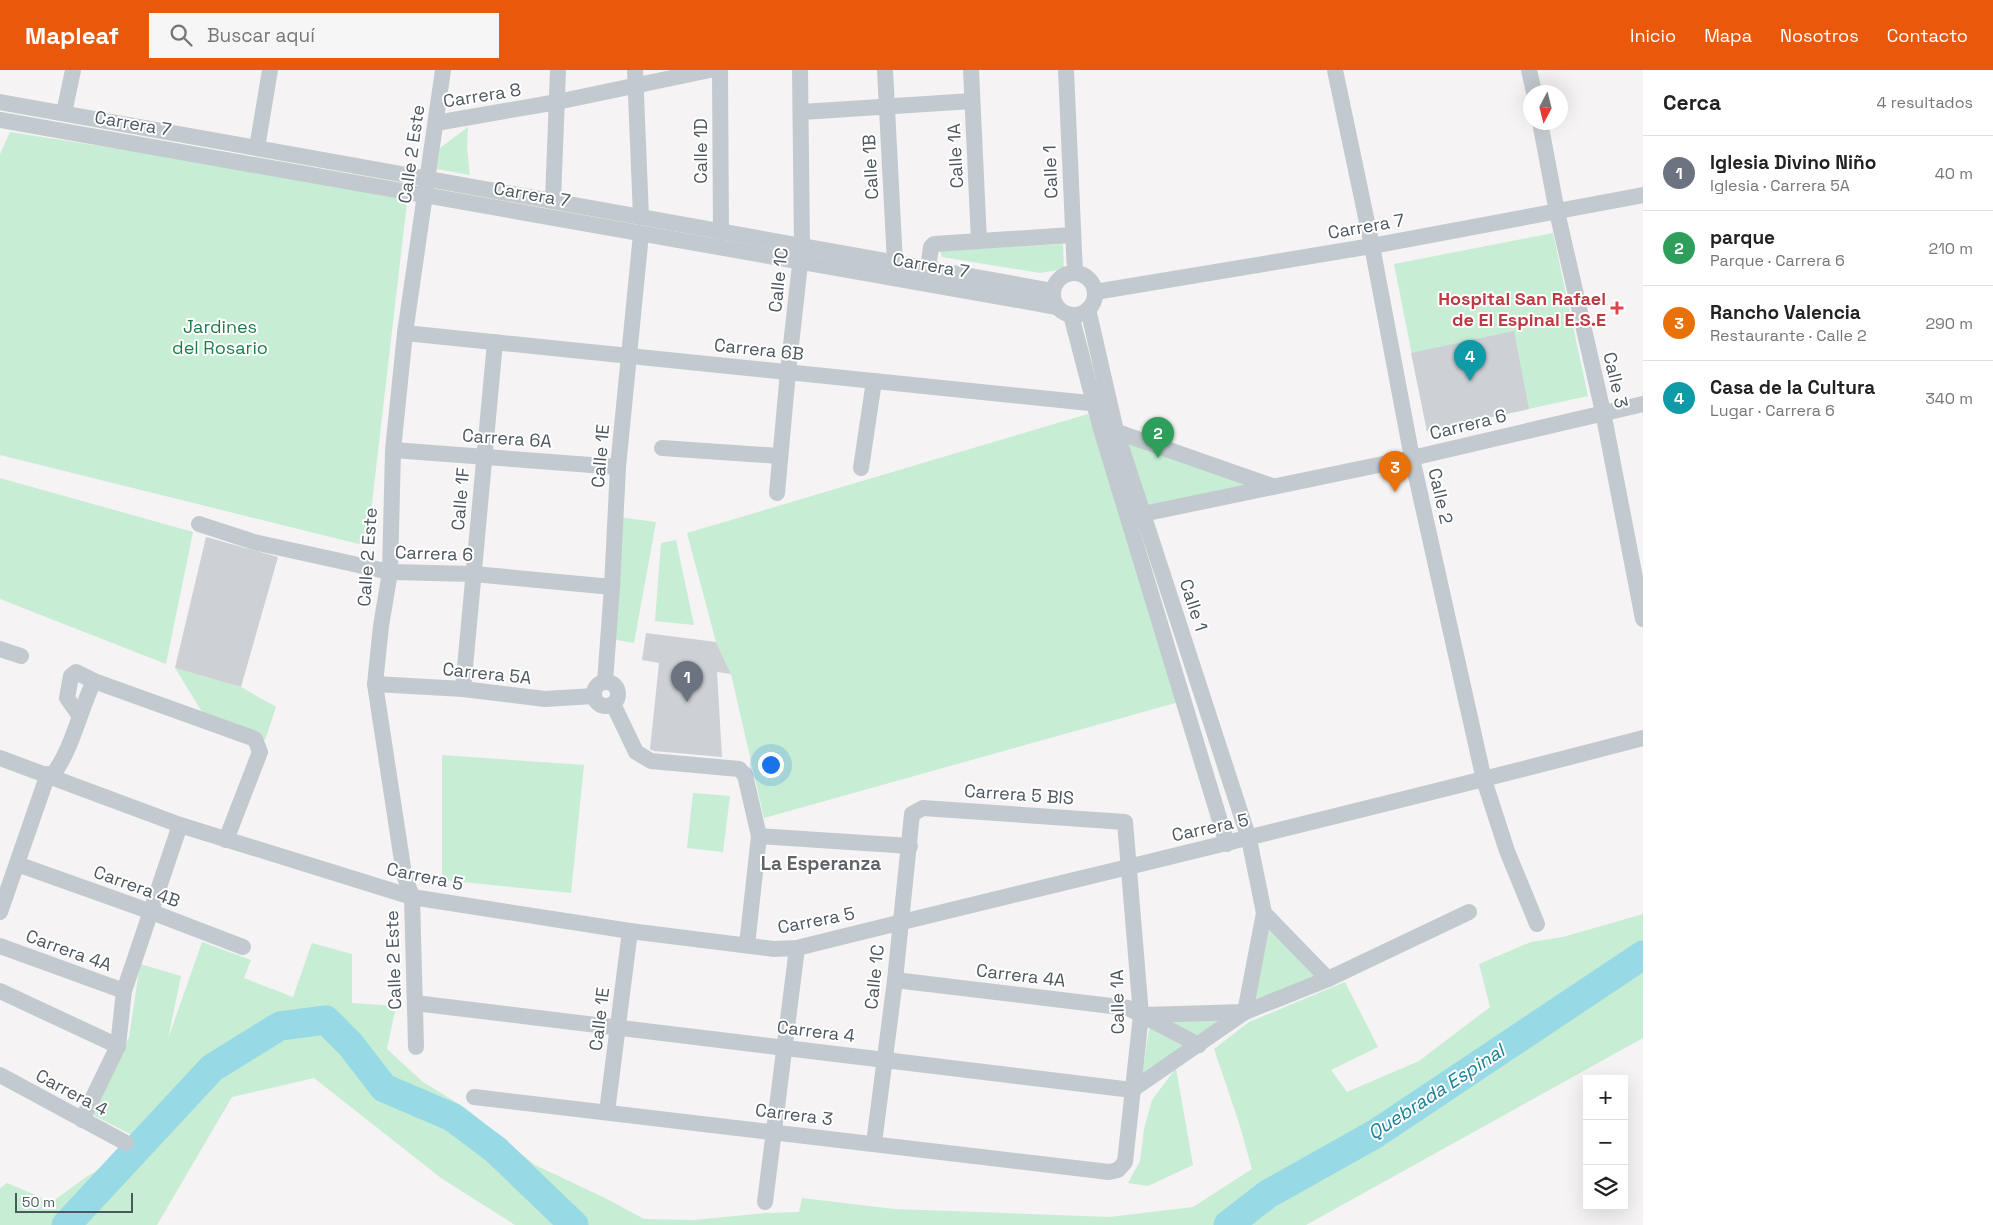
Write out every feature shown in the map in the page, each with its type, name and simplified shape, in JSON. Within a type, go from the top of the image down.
[{"type":"street","points":[[64,114],[73,70]]},
{"type":"street","points":[[257,148],[270,70]]},
{"type":"street","name":"Calle 2 Este","points":[[416,1047],[412,896],[404,874],[375,684],[381,626],[390,572],[393,450],[405,333],[443,70]]},
{"type":"street","points":[[553,202],[558,70]]},
{"type":"street","name":"Carrera 8","points":[[436,122],[557,102],[635,77],[710,70]]},
{"type":"street","name":"Calle 1D","points":[[720,70],[721,232]]},
{"type":"street","name":"Calle 1C","points":[[777,493],[788,372],[802,254],[802,112],[800,70]]},
{"type":"street","name":"Calle 1B","points":[[885,70],[895,263]]},
{"type":"street","name":"Calle 1A","points":[[971,70],[979,241]]},
{"type":"street","name":"Calle 1","points":[[1066,70],[1075,273]]},
{"type":"street","name":"Calle 2","points":[[1335,70],[1372,246],[1412,458],[1484,780],[1507,851],[1537,924]]},
{"type":"street","points":[[1530,70],[1533,85]]},
{"type":"street","name":"Calle 1E","points":[[605,682],[618,467],[641,226],[635,77]]},
{"type":"street","points":[[802,112],[972,101]]},
{"type":"street","points":[[1,123],[5,103]]},
{"type":"street","name":"Carrera 7","points":[[5,103],[553,202],[641,226],[721,232],[802,254],[895,263],[928,269],[1060,304]]},
{"type":"street","name":"Carrera 7","points":[[1,123],[425,196],[641,226],[802,254],[1060,304]]},
{"type":"street","name":"Calle 3","points":[[1542,130],[1557,212],[1603,412],[1643,619]]},
{"type":"street","name":"Carrera 7","points":[[1095,292],[1372,246],[1643,195]]},
{"type":"street","points":[[928,269],[932,245],[1072,235]]},
{"type":"street","points":[[1075,273],[1084,276],[1092,283],[1095,292],[1093,302],[1088,309],[1080,314],[1060,304],[1060,278],[1075,273]]},
{"type":"street","name":"Calle 1","points":[[1060,304],[1102,405]]},
{"type":"street","name":"Calle 1","points":[[1088,309],[1102,405],[1108,428],[1136,515],[1249,839],[1264,913],[1245,1012]]},
{"type":"street","name":"Carrera 6B","points":[[405,333],[1102,405]]},
{"type":"street","name":"Calle 1F","points":[[463,689],[495,342]]},
{"type":"street","points":[[861,468],[874,381]]},
{"type":"street","name":"Carrera 6","points":[[1136,515],[1412,458],[1643,404]]},
{"type":"street","points":[[1108,428],[1272,486]]},
{"type":"street","points":[[662,448],[780,456]]},
{"type":"street","name":"Carrera 6A","points":[[393,450],[618,467]]},
{"type":"street","name":"Calle 1","points":[[1136,515],[1227,844]]},
{"type":"street","name":"Carrera 6","points":[[199,524],[254,542],[390,572],[474,574],[612,587]]},
{"type":"street","points":[[0,649],[21,656]]},
{"type":"street","points":[[79,715],[67,698],[71,676],[76,672],[94,681],[255,739],[260,752],[226,840]]},
{"type":"street","points":[[0,912],[50,775],[65,756],[79,715],[94,681]]},
{"type":"street","points":[[605,682],[612,684],[617,690],[618,698],[613,704],[601,705],[594,696],[596,688],[605,682]]},
{"type":"street","name":"Carrera 5A","points":[[375,684],[463,689],[545,699],[594,696]]},
{"type":"street","points":[[613,704],[636,752],[651,761],[738,769],[746,775],[760,836],[747,946]]},
{"type":"street","name":"Carrera 5","points":[[0,758],[50,775],[180,825],[412,896],[630,931],[774,949],[797,948],[1128,865],[1249,839],[1643,738]]},
{"type":"street","name":"Carrera 5 BIS","points":[[912,814],[923,808],[1125,822]]},
{"type":"street","name":"Calle 1C","points":[[874,1143],[895,980],[912,814]]},
{"type":"street","name":"Calle 1A","points":[[1109,1172],[1118,1170],[1125,1162],[1141,1015],[1125,822]]},
{"type":"street","points":[[82,1120],[118,1046],[124,991],[149,911],[180,825]]},
{"type":"street","points":[[760,836],[910,846]]},
{"type":"street","name":"Carrera 4B","points":[[17,864],[243,947]]},
{"type":"street","points":[[1132,1090],[1245,1012],[1328,979],[1468,912]]},
{"type":"street","points":[[1264,913],[1328,979]]},
{"type":"street","name":"Calle 1E","points":[[607,1112],[630,931]]},
{"type":"street","name":"Carrera 4A","points":[[0,946],[124,991]]},
{"type":"street","points":[[765,1202],[797,948]]},
{"type":"street","name":"Carrera 4A","points":[[895,980],[1128,1008],[1199,1045]]},
{"type":"street","points":[[0,990],[118,1046]]},
{"type":"street","name":"Carrera 4","points":[[415,1003],[1132,1090]]},
{"type":"street","name":"Carrera 4A","points":[[1141,1015],[1245,1012]]},
{"type":"street","name":"Carrera 4","points":[[0,1076],[126,1142]]},
{"type":"street","name":"Carrera 3","points":[[474,1097],[1109,1172]]},
{"type":"green space","points":[[468,127],[467,147],[470,175],[437,169],[440,148]]},
{"type":"green space","name":"Jardines del Rosario","points":[[10,132],[408,194],[367,546],[0,455],[0,154]]},
{"type":"green space","points":[[1553,233],[1588,396],[1427,431],[1394,264]]},
{"type":"green space","points":[[1063,244],[1064,269],[1040,273],[942,257],[940,251]]},
{"type":"green space","points":[[1088,414],[1179,702],[764,818],[731,674],[716,642],[687,533]]},
{"type":"green space","points":[[1122,432],[1253,484],[1143,508]]},
{"type":"green space","points":[[0,478],[193,532],[166,664],[0,599]]},
{"type":"green space","points":[[618,517],[656,522],[634,643],[612,639]]},
{"type":"green space","points":[[676,540],[694,625],[655,621],[661,543]]},
{"type":"green space","points":[[175,668],[241,687],[276,707],[265,740],[204,715]]},
{"type":"green space","points":[[442,755],[584,765],[571,893],[442,880]]},
{"type":"green space","points":[[693,793],[730,796],[723,852],[687,848]]},
{"type":"green space","points":[[1643,914],[1643,1038],[1306,1225],[515,1225],[441,1178],[314,1078],[232,1097],[157,1225],[0,1225],[0,1188],[7,1183],[52,1202],[86,1177],[130,1151],[134,1136],[93,1115],[129,1037],[140,964],[181,976],[168,1039],[202,942],[251,960],[244,978],[293,997],[312,943],[352,954],[352,1003],[396,1006],[387,1049],[423,1082],[464,1107],[535,1165],[644,1219],[693,1220],[799,1212],[802,1198],[894,1209],[1109,1217],[1193,1207],[1252,1169],[1214,1049],[1249,1022],[1345,982],[1378,1047],[1331,1070],[1347,1092],[1419,1061],[1490,1007],[1479,964],[1531,942],[1563,937]]},
{"type":"green space","points":[[1267,927],[1318,978],[1255,999]]},
{"type":"green space","points":[[1223,1019],[1198,1038],[1163,1020]]},
{"type":"green space","points":[[1150,1024],[1190,1044],[1141,1079]]},
{"type":"green space","points":[[1176,1068],[1193,1165],[1148,1186],[1128,1183],[1140,1161],[1144,1129],[1152,1100]]},
{"type":"building","points":[[1514,331],[1529,409],[1427,431],[1411,353]]},
{"type":"building","points":[[206,537],[278,557],[241,687],[175,668]]},
{"type":"building","points":[[646,633],[716,642],[731,674],[717,672],[722,757],[654,751],[650,749],[659,663],[642,660]]},
{"type":"waterway","name":"Quebrada Espinal","points":[[1228,1225],[1268,1194],[1375,1134],[1643,955]]},
{"type":"waterway","name":"Quebrada Espinal","points":[[66,1225],[212,1068],[280,1026],[326,1020],[350,1044],[384,1088],[452,1117],[496,1150],[574,1225]]},
{"type":"place","name":"Hospital San Rafael de El Espinal E.S.E","points":[[1617,308]]},
{"type":"place","name":"Casa de la Cultura","points":[[1470,381]]},
{"type":"place","name":"parque","points":[[1158,458]]},
{"type":"place","name":"Rancho Valencia","points":[[1395,492]]},
{"type":"place","name":"Iglesia Divino Niño","points":[[687,702]]},
{"type":"district","name":"La Esperanza","points":[[821,863]]}]
